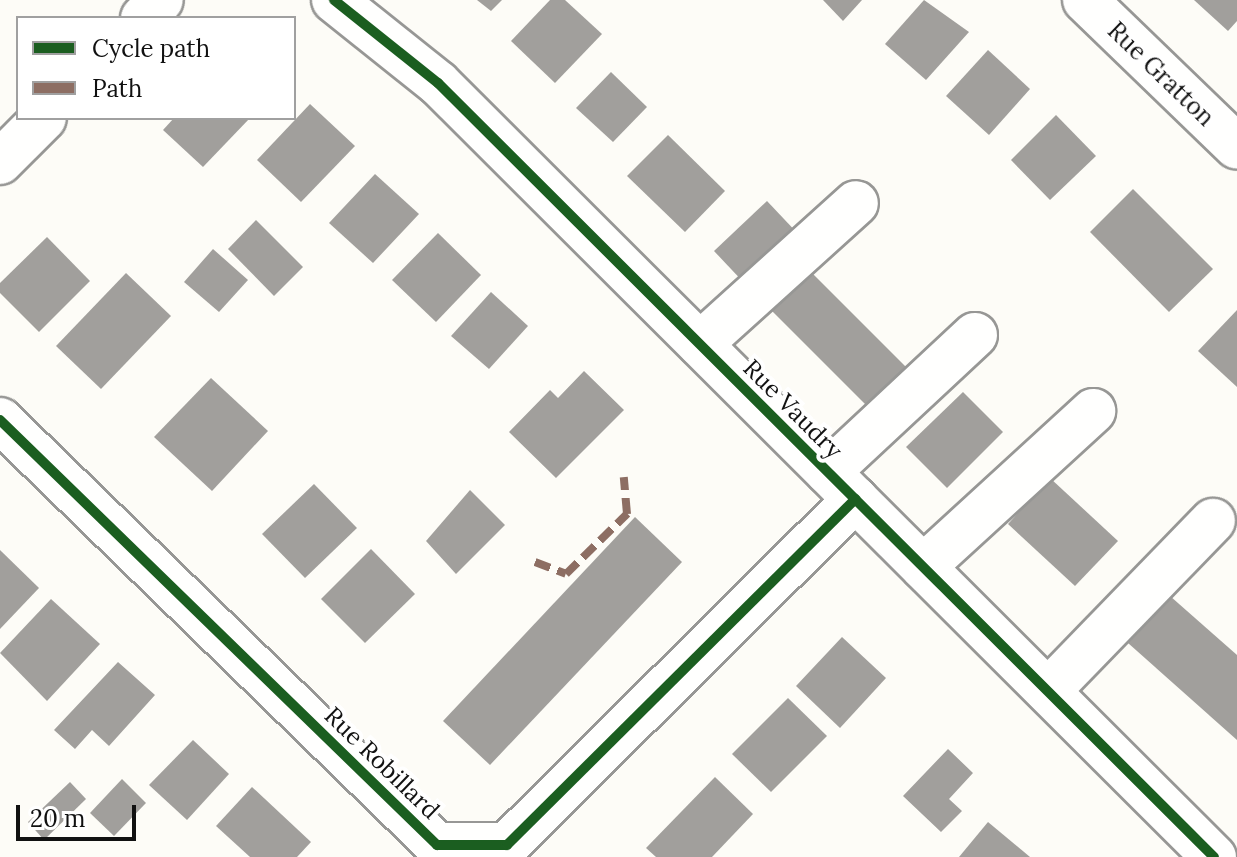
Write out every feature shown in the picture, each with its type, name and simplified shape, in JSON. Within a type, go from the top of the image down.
[{"type":"street","points":[[145,16],[161,0]]},
{"type":"street","name":"Rue Vaudry","points":[[334,0],[438,83],[1048,691],[1200,852]]},
{"type":"street","name":"Rue Gratton","points":[[1085,0],[1233,135]]},
{"type":"street","points":[[0,162],[42,120]]},
{"type":"street","points":[[700,344],[856,203]]},
{"type":"street","name":"Rue Robillard","points":[[0,420],[437,845],[507,845],[841,485],[975,335]]},
{"type":"street","points":[[923,567],[1093,411]]},
{"type":"street","points":[[1048,691],[1213,521]]},
{"type":"street","points":[[1200,852],[1237,835]]},
{"type":"building","points":[[477,0],[502,0],[491,11]]},
{"type":"building","points":[[550,0],[565,0],[602,34],[555,83],[511,41]]},
{"type":"building","points":[[823,0],[862,0],[843,21]]},
{"type":"building","points":[[924,0],[969,32],[926,80],[885,44]]},
{"type":"building","points":[[1194,0],[1237,0],[1237,21],[1228,31]]},
{"type":"building","points":[[988,50],[1030,89],[989,135],[946,96]]},
{"type":"building","points":[[611,72],[647,107],[613,142],[576,108]]},
{"type":"building","points":[[310,104],[355,146],[301,202],[257,160]]},
{"type":"building","points":[[1056,115],[1096,156],[1050,200],[1011,160]]},
{"type":"building","points":[[172,120],[248,120],[203,167],[163,130]]},
{"type":"building","points":[[668,135],[725,191],[685,232],[627,176]]},
{"type":"building","points":[[375,174],[419,214],[373,263],[329,223]]},
{"type":"building","points":[[1133,189],[1213,269],[1169,312],[1090,232]]},
{"type":"building","points":[[767,201],[801,237],[748,287],[714,251]]},
{"type":"building","points":[[256,220],[303,267],[274,296],[228,249]]},
{"type":"building","points":[[438,233],[481,275],[436,322],[392,280]]},
{"type":"building","points":[[47,237],[90,281],[39,332],[0,293],[0,283]]},
{"type":"building","points":[[213,249],[248,280],[219,312],[184,282]]},
{"type":"building","points":[[802,263],[920,381],[881,420],[763,302]]},
{"type":"building","points":[[126,273],[171,316],[101,389],[56,346]]},
{"type":"building","points":[[491,292],[528,326],[489,369],[451,336]]},
{"type":"building","points":[[1237,310],[1237,387],[1198,351]]},
{"type":"building","points":[[584,371],[624,410],[556,478],[509,432],[550,390],[558,398]]},
{"type":"building","points":[[211,378],[268,431],[212,491],[154,437]]},
{"type":"building","points":[[963,392],[1003,432],[947,488],[906,447]]},
{"type":"building","points":[[1050,478],[1118,541],[1075,586],[1008,524]]},
{"type":"building","points":[[314,484],[357,528],[305,578],[262,534]]},
{"type":"building","points":[[470,490],[505,525],[456,574],[426,541]]},
{"type":"building","points":[[635,517],[682,562],[490,765],[443,721]]},
{"type":"building","points":[[371,549],[415,594],[365,643],[321,599]]},
{"type":"building","points":[[0,550],[39,588],[0,629]]},
{"type":"building","points":[[1170,596],[1237,655],[1237,740],[1128,643]]},
{"type":"building","points":[[51,599],[100,644],[47,701],[0,653]]},
{"type":"building","points":[[842,637],[886,678],[840,728],[796,686]]},
{"type":"building","points":[[118,662],[155,695],[109,746],[92,730],[75,749],[54,730]]},
{"type":"building","points":[[788,698],[827,736],[771,792],[732,754]]},
{"type":"building","points":[[193,740],[229,774],[187,820],[149,785]]},
{"type":"building","points":[[948,749],[973,773],[949,799],[962,811],[941,832],[903,796]]},
{"type":"building","points":[[715,777],[753,814],[712,857],[656,857],[646,848]]},
{"type":"building","points":[[122,779],[146,803],[114,836],[90,813]]},
{"type":"building","points":[[70,782],[86,799],[44,840],[28,822]]},
{"type":"building","points":[[252,787],[311,842],[297,857],[250,857],[216,826]]},
{"type":"building","points":[[988,822],[1030,857],[959,857]]},
{"type":"marked path","points":[[535,562],[566,574],[627,514],[624,477]]},
{"type":"cycle path","points":[[334,0],[438,83],[1214,857]]},
{"type":"cycle path","points":[[0,420],[437,845],[507,845],[855,499]]}]
